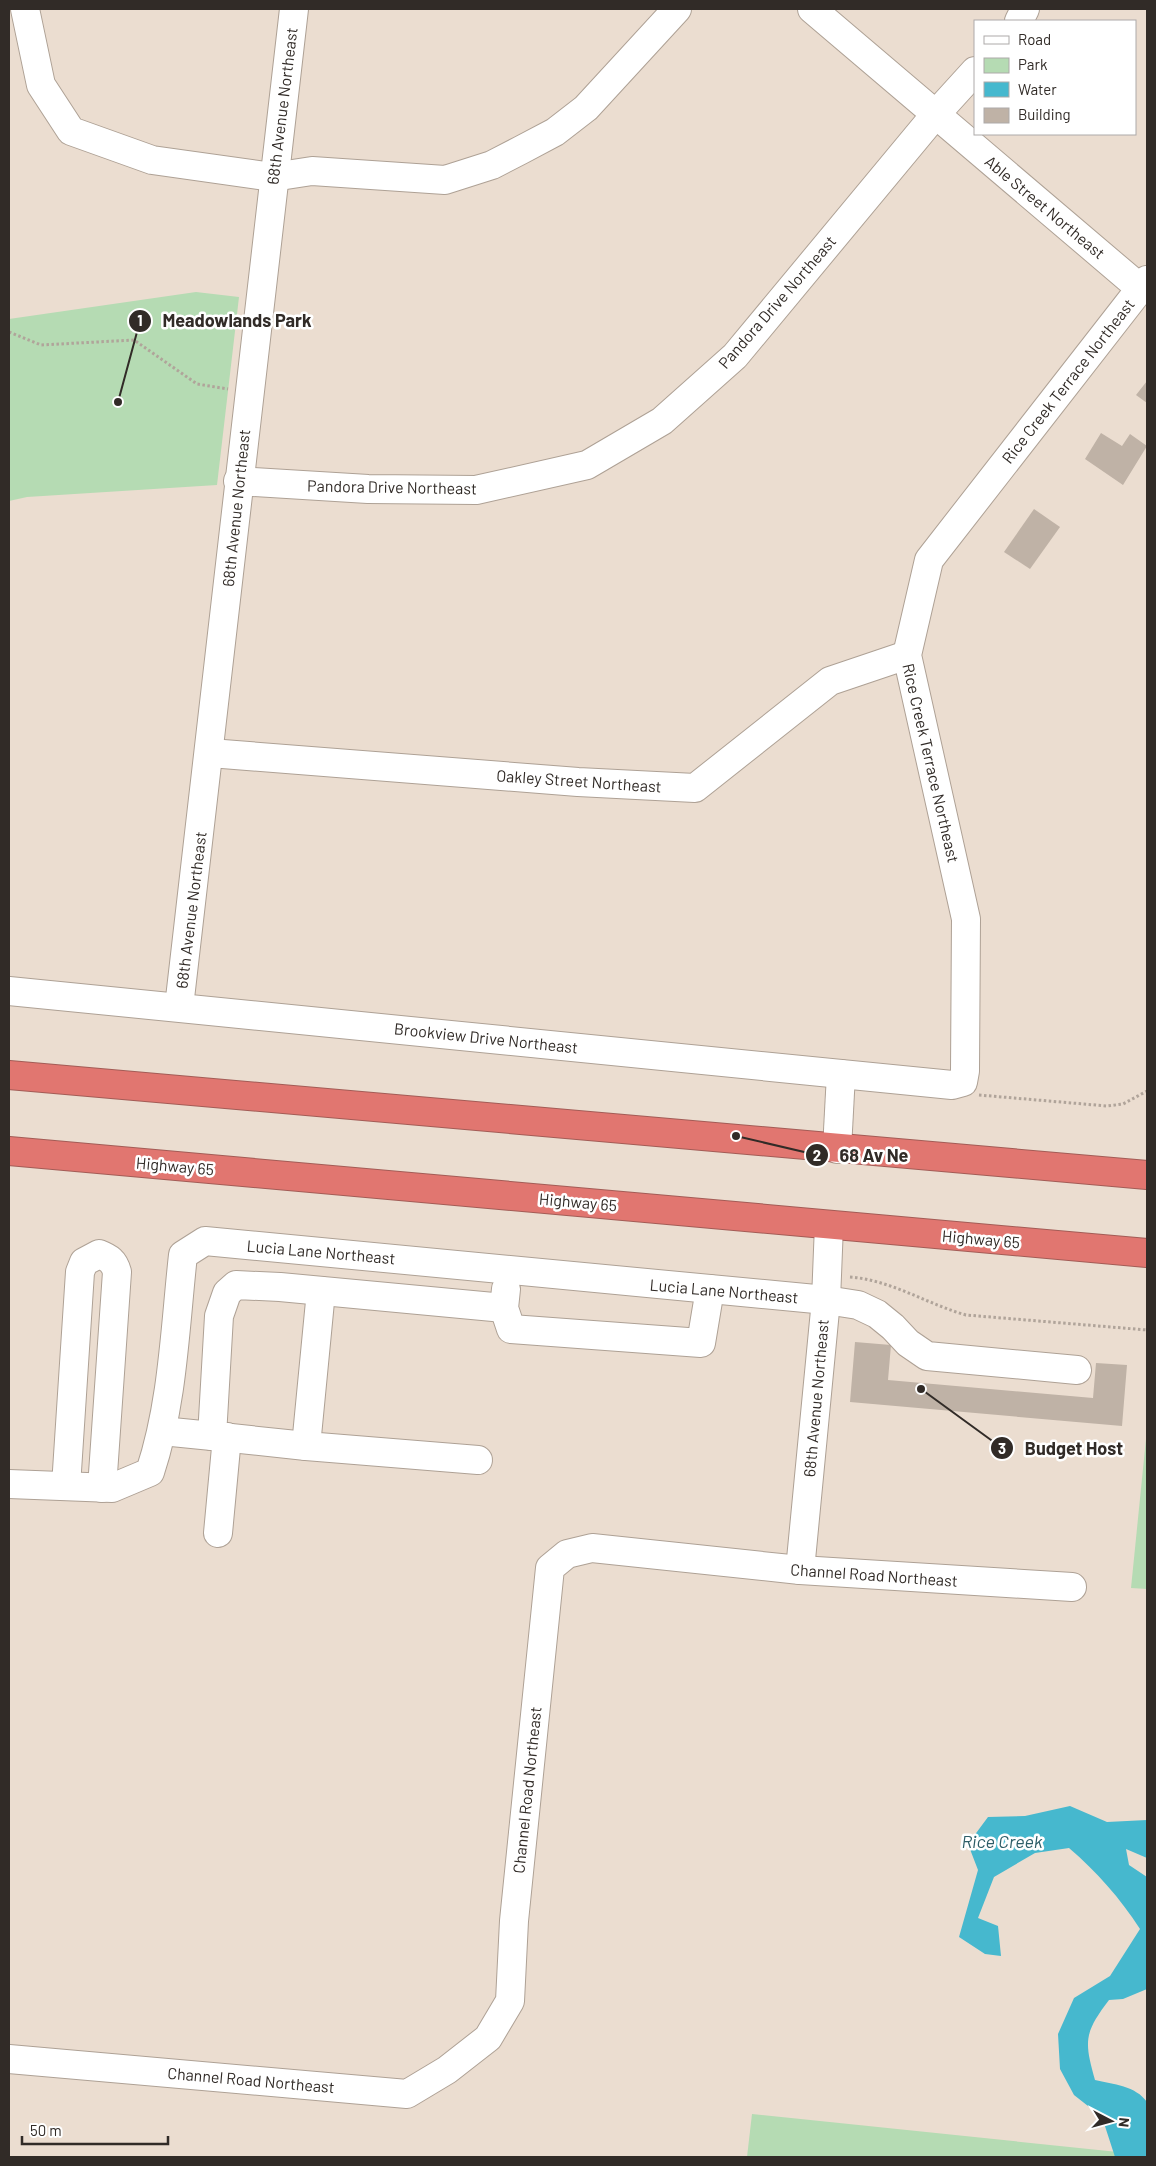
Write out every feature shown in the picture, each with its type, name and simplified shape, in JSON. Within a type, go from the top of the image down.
[{"type":"highway","points":[[9,1075],[1147,1175]]},
{"type":"highway","name":"Highway 65","points":[[9,1151],[1147,1253]]},
{"type":"street","points":[[25,9],[41,86],[71,130],[152,160],[273,177],[312,171],[445,180],[492,165],[554,132],[586,108],[677,9]]},
{"type":"street","name":"68th Avenue Northeast","points":[[179,1007],[210,753],[248,392],[294,9]]},
{"type":"street","name":"Able Street Northeast","points":[[812,9],[935,114],[1144,284]]},
{"type":"street","name":"Pandora Drive Northeast","points":[[238,481],[368,489],[476,490],[587,465],[662,420],[735,356],[935,114],[974,72]]},
{"type":"street","name":"Rice Creek Terrace Northeast","points":[[963,1082],[965,1071],[966,919],[907,655],[929,560],[1144,284]]},
{"type":"street","name":"Oakley Street Northeast","points":[[210,753],[578,782],[695,788],[830,681],[907,655]]},
{"type":"street","name":"Brookview Drive Northeast","points":[[9,991],[952,1085],[963,1082]]},
{"type":"street","points":[[836,1149],[841,1074]]},
{"type":"street","name":"68th Avenue Northeast","points":[[800,1570],[830,1225]]},
{"type":"street","name":"Lucia Lane Northeast","points":[[9,1484],[112,1488],[150,1472],[162,1431],[182,1255],[205,1241],[710,1289],[826,1288],[877,1314],[893,1327],[908,1344],[927,1356],[1077,1370]]},
{"type":"street","points":[[273,1287],[276,1248]]},
{"type":"street","points":[[66,1486],[80,1272],[84,1262],[99,1254],[110,1258],[115,1264],[117,1272],[102,1488]]},
{"type":"street","points":[[508,1270],[504,1308],[511,1329],[700,1343],[710,1289]]},
{"type":"street","points":[[218,1533],[219,1316],[227,1293],[236,1285],[504,1308]]},
{"type":"street","points":[[306,1446],[321,1291]]},
{"type":"street","points":[[162,1431],[306,1446],[478,1460]]},
{"type":"street","name":"Channel Road Northeast","points":[[9,2059],[407,2094],[447,2070],[488,2038],[510,2001],[514,1921],[550,1568],[567,1554],[592,1548],[800,1570],[1072,1588]]},
{"type":"path","points":[[9,332],[41,345],[134,340],[197,384],[248,392]]},
{"type":"path","points":[[963,1082],[974,1094],[983,1096],[1107,1106],[1123,1104],[1147,1091]]},
{"type":"path","points":[[826,1288],[854,1278],[904,1290],[941,1308],[966,1315],[1147,1330]]},
{"type":"green space","points":[[196,292],[239,297],[217,485],[27,497],[9,501],[9,319]]},
{"type":"green space","points":[[1147,1429],[1147,1589],[1131,1588]]},
{"type":"green space","points":[[752,2114],[1147,2155],[1147,2157],[747,2157]]},
{"type":"water","name":"Rice Creek","points":[[1070,1806],[1107,1822],[1147,1820],[1147,1858],[1126,1849],[1129,1865],[1147,1877],[1147,1989],[1123,1999],[1109,2000],[1095,2021],[1088,2038],[1088,2046],[1095,2080],[1130,2089],[1137,2092],[1147,2102],[1147,2157],[1115,2157],[1102,2117],[1074,2095],[1060,2069],[1058,2034],[1074,1998],[1110,1976],[1140,1929],[1108,1886],[1069,1848],[1035,1853],[994,1877],[978,1918],[998,1926],[1001,1956],[985,1954],[959,1937],[978,1870],[968,1844],[988,1817],[1025,1816]]},
{"type":"building","points":[[1147,381],[1147,403],[1136,395]]},
{"type":"building","points":[[1101,433],[1122,446],[1130,434],[1147,446],[1123,485],[1085,459]]},
{"type":"building","points":[[1034,509],[1060,527],[1030,569],[1004,552]]},
{"type":"building","points":[[855,1342],[891,1345],[888,1380],[1093,1398],[1096,1363],[1127,1365],[1122,1426],[850,1402]]},
{"type":"place","name":"Meadowlands Park","points":[[118,402]]},
{"type":"place","name":"68 Av Ne","points":[[736,1136]]},
{"type":"place","name":"Budget Host","points":[[921,1389]]}]
